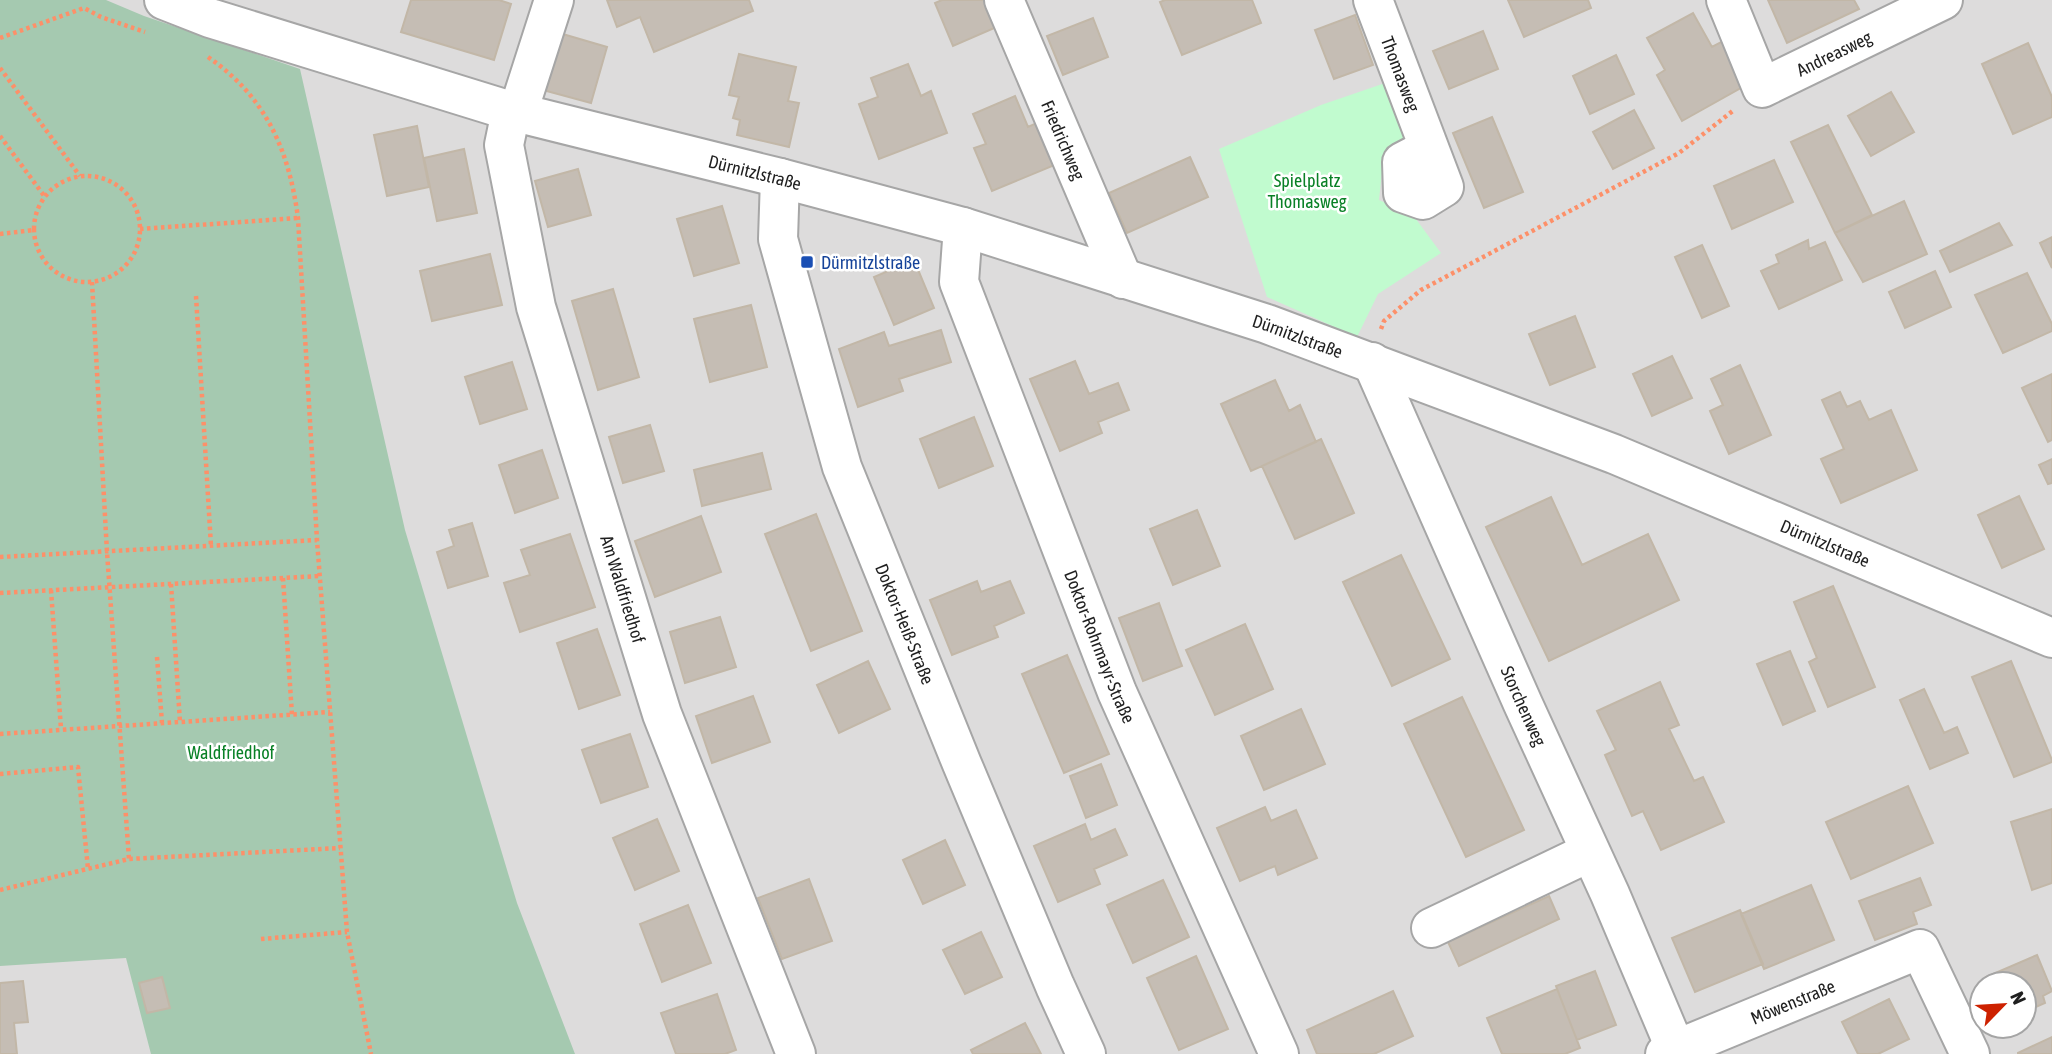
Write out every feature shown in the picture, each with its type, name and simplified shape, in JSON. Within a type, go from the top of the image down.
[{"type":"street","points":[[514,111],[554,0]]},
{"type":"street","name":"Friedrichweg","points":[[1004,0],[1123,279]]},
{"type":"street","name":"Thomasweg","points":[[1373,0],[1429,148]]},
{"type":"street","points":[[1726,0],[1762,88]]},
{"type":"street","name":"Andreasweg","points":[[1762,88],[1901,9],[1943,0]]},
{"type":"street","name":"Dürnitzlstraße","points":[[157,17],[210,18],[514,111],[962,227],[1267,324],[1614,454],[2052,638]]},
{"type":"street","name":"Am Waldfriedhof","points":[[514,111],[504,145],[536,307],[662,714],[796,1054]]},
{"type":"street","name":"Doktor-Heiß-Straße","points":[[780,178],[778,239],[842,467],[962,764],[1086,1054]]},
{"type":"street","name":"Doktor-Rohrmayr-Straße","points":[[962,227],[960,282],[984,346],[1117,692],[1279,1054]]},
{"type":"street","name":"Storchenweg","points":[[1371,362],[1610,894],[1670,1052]]},
{"type":"street","points":[[1431,928],[1590,852]]},
{"type":"street","name":"Möwenstraße","points":[[1670,1052],[1920,949],[1970,1054]]},
{"type":"path","points":[[0,37],[85,8],[101,17],[157,17]]},
{"type":"path","points":[[206,56],[225,69],[247,90],[262,110],[285,155],[294,184],[317,540],[347,932],[371,1054]]},
{"type":"path","points":[[0,68],[79,176]]},
{"type":"path","points":[[1371,362],[1384,321],[1421,290],[1679,153],[1762,88]]},
{"type":"path","points":[[0,136],[45,197]]},
{"type":"path","points":[[79,176],[97,176],[113,182],[126,192],[135,207],[140,229],[133,255],[122,268],[108,277],[92,282],[75,280],[59,273],[46,261],[37,246],[34,230],[37,212],[45,197],[55,187],[79,176]]},
{"type":"path","points":[[140,229],[298,219]]},
{"type":"path","points":[[0,234],[34,230]]},
{"type":"path","points":[[92,282],[107,552],[129,859]]},
{"type":"path","points":[[196,296],[211,546]]},
{"type":"path","points":[[0,557],[317,540]]},
{"type":"path","points":[[0,593],[320,576]]},
{"type":"path","points":[[283,578],[292,715]]},
{"type":"path","points":[[171,584],[180,722]]},
{"type":"path","points":[[51,590],[61,729]]},
{"type":"path","points":[[157,657],[162,723]]},
{"type":"path","points":[[0,734],[330,712]]},
{"type":"path","points":[[0,774],[78,767],[88,869]]},
{"type":"path","points":[[0,890],[129,859],[340,848]]},
{"type":"path","points":[[261,939],[347,932]]},
{"type":"shaded area","points":[[0,0],[2052,0],[2052,1054],[0,1054]]},
{"type":"green space","name":"Waldfriedhof","points":[[0,0],[106,0],[144,16],[300,69],[405,530],[517,903],[575,1054],[151,1054],[126,958],[0,966]]},
{"type":"green space","name":"Spielplatz Thomasweg","points":[[1391,81],[1415,138],[1384,153],[1379,200],[1413,215],[1441,253],[1378,294],[1357,337],[1267,297],[1219,149],[1321,105]]},
{"type":"building","points":[[411,0],[499,0],[511,4],[494,60],[401,32]]},
{"type":"building","points":[[607,0],[749,0],[753,11],[654,52],[640,17],[617,27]]},
{"type":"building","points":[[942,0],[988,0],[999,26],[953,46],[935,3]]},
{"type":"building","points":[[1252,0],[1261,23],[1182,55],[1160,2]]},
{"type":"building","points":[[1508,0],[1588,0],[1591,8],[1524,37]]},
{"type":"building","points":[[1768,0],[1854,0],[1859,9],[1787,43]]},
{"type":"building","points":[[1693,13],[1712,47],[1723,41],[1746,85],[1682,121],[1657,75],[1665,70],[1647,38]]},
{"type":"building","points":[[1355,15],[1373,65],[1334,79],[1315,30]]},
{"type":"building","points":[[1093,18],[1108,57],[1063,75],[1047,36]]},
{"type":"building","points":[[549,30],[607,47],[591,103],[532,87]]},
{"type":"building","points":[[1483,31],[1498,69],[1449,89],[1433,51]]},
{"type":"building","points":[[2028,43],[2052,97],[2052,117],[2013,134],[1982,64]]},
{"type":"building","points":[[739,54],[796,67],[788,101],[799,103],[789,147],[737,135],[740,120],[733,118],[739,97],[729,95]]},
{"type":"building","points":[[1616,55],[1634,94],[1590,114],[1573,76]]},
{"type":"building","points":[[908,64],[921,96],[931,91],[947,133],[879,159],[859,104],[878,97],[871,78]]},
{"type":"building","points":[[1891,92],[1914,132],[1871,156],[1848,116]]},
{"type":"building","points":[[1015,96],[1028,127],[1039,122],[1057,164],[992,191],[974,148],[986,144],[973,114]]},
{"type":"building","points":[[1634,110],[1654,148],[1613,169],[1593,132]]},
{"type":"building","points":[[1492,117],[1523,192],[1484,208],[1453,133]]},
{"type":"building","points":[[1828,125],[1872,215],[1835,233],[1791,142]]},
{"type":"building","points":[[417,126],[429,187],[387,196],[374,135]]},
{"type":"building","points":[[464,149],[477,213],[437,221],[424,158]]},
{"type":"building","points":[[1190,157],[1208,197],[1127,233],[1109,193]]},
{"type":"building","points":[[1774,160],[1793,202],[1732,229],[1714,186]]},
{"type":"building","points":[[578,169],[591,215],[548,227],[535,181]]},
{"type":"building","points":[[1904,201],[1927,254],[1863,282],[1835,233]]},
{"type":"building","points":[[722,206],[739,263],[694,276],[677,219]]},
{"type":"building","points":[[1999,223],[2012,245],[1950,272],[1940,251]]},
{"type":"building","points":[[2052,237],[2052,268],[2040,243]]},
{"type":"building","points":[[1808,240],[1809,249],[1825,242],[1842,280],[1779,309],[1761,271],[1779,263],[1776,255]]},
{"type":"building","points":[[1702,245],[1729,306],[1702,318],[1675,257]]},
{"type":"building","points":[[490,254],[502,305],[432,321],[420,271]]},
{"type":"building","points":[[914,260],[934,308],[894,325],[874,277]]},
{"type":"building","points":[[1935,271],[1951,307],[1905,328],[1889,292]]},
{"type":"building","points":[[2027,273],[2052,324],[2052,331],[2003,353],[1975,295]]},
{"type":"building","points":[[613,289],[639,377],[598,390],[572,301]]},
{"type":"building","points":[[751,305],[767,367],[710,382],[694,319]]},
{"type":"building","points":[[1575,316],[1595,367],[1550,385],[1529,334]]},
{"type":"building","points":[[941,330],[951,362],[899,379],[903,391],[858,407],[839,349],[884,332],[889,346]]},
{"type":"building","points":[[1672,356],[1692,398],[1652,416],[1633,374]]},
{"type":"building","points":[[1075,361],[1089,394],[1118,383],[1129,410],[1098,422],[1102,433],[1060,451],[1030,379]]},
{"type":"building","points":[[512,362],[527,409],[480,424],[465,377]]},
{"type":"building","points":[[1740,365],[1771,435],[1729,454],[1710,411],[1723,405],[1711,379]]},
{"type":"building","points":[[2052,374],[2052,440],[2048,442],[2022,388]]},
{"type":"building","points":[[1275,380],[1289,411],[1300,405],[1316,442],[1251,471],[1221,404]]},
{"type":"building","points":[[1840,392],[1847,407],[1860,401],[1869,420],[1891,410],[1917,470],[1841,503],[1821,459],[1844,449],[1822,400]]},
{"type":"building","points":[[974,417],[993,466],[939,488],[920,439]]},
{"type":"building","points":[[650,425],[664,471],[623,483],[609,437]]},
{"type":"building","points":[[1321,439],[1354,513],[1295,539],[1262,466]]},
{"type":"building","points":[[542,450],[558,498],[515,513],[499,465]]},
{"type":"building","points":[[762,453],[771,489],[702,506],[694,470]]},
{"type":"building","points":[[2052,459],[2052,483],[2048,484],[2039,465]]},
{"type":"building","points":[[2019,496],[2044,549],[2002,568],[1978,515]]},
{"type":"building","points":[[1551,497],[1582,565],[1648,534],[1679,600],[1549,661],[1486,527]]},
{"type":"building","points":[[1197,510],[1220,566],[1173,585],[1150,529]]},
{"type":"building","points":[[816,514],[862,631],[811,651],[765,534]]},
{"type":"building","points":[[701,516],[721,572],[655,597],[635,541]]},
{"type":"building","points":[[472,523],[488,576],[448,588],[437,552],[454,546],[449,530]]},
{"type":"building","points":[[570,534],[595,607],[520,632],[504,583],[530,575],[521,550]]},
{"type":"building","points":[[1401,555],[1450,659],[1392,686],[1343,582]]},
{"type":"building","points":[[977,581],[981,592],[1010,581],[1024,613],[994,626],[998,637],[952,655],[930,600]]},
{"type":"building","points":[[1833,586],[1875,687],[1828,707],[1809,662],[1817,658],[1794,602]]},
{"type":"building","points":[[1159,603],[1182,666],[1143,681],[1119,618]]},
{"type":"building","points":[[720,617],[736,667],[685,683],[670,632]]},
{"type":"building","points":[[1245,624],[1273,689],[1215,715],[1186,650]]},
{"type":"building","points":[[597,629],[620,695],[579,709],[557,643]]},
{"type":"building","points":[[1790,651],[1815,711],[1783,725],[1757,664]]},
{"type":"building","points":[[1067,655],[1109,754],[1064,773],[1022,674]]},
{"type":"building","points":[[868,661],[890,709],[839,733],[817,685]]},
{"type":"building","points":[[2011,661],[2052,760],[2014,777],[1972,677]]},
{"type":"building","points":[[1660,682],[1679,725],[1669,729],[1694,781],[1703,777],[1724,822],[1661,850],[1643,811],[1632,816],[1605,755],[1616,750],[1597,711]]},
{"type":"building","points":[[1924,689],[1944,733],[1957,727],[1968,753],[1930,769],[1900,700]]},
{"type":"building","points":[[753,696],[770,742],[712,763],[696,716]]},
{"type":"building","points":[[1462,697],[1524,830],[1466,857],[1404,724]]},
{"type":"building","points":[[1301,709],[1325,764],[1264,790],[1241,736]]},
{"type":"building","points":[[630,734],[648,787],[601,803],[582,750]]},
{"type":"building","points":[[1101,764],[1117,805],[1086,818],[1070,776]]},
{"type":"building","points":[[1908,786],[1933,843],[1851,879],[1826,822]]},
{"type":"building","points":[[1265,807],[1271,821],[1296,810],[1317,858],[1278,875],[1275,866],[1240,881],[1217,828]]},
{"type":"building","points":[[2052,809],[2052,883],[2032,890],[2011,822]]},
{"type":"building","points":[[657,819],[679,871],[635,890],[613,838]]},
{"type":"building","points":[[1085,824],[1091,840],[1115,829],[1127,855],[1094,869],[1100,884],[1058,902],[1034,846]]},
{"type":"building","points":[[945,840],[965,885],[923,904],[903,860]]},
{"type":"building","points":[[1920,878],[1931,905],[1913,912],[1917,924],[1875,940],[1859,901]]},
{"type":"building","points":[[809,879],[832,941],[782,959],[758,898]]},
{"type":"building","points":[[1163,880],[1189,937],[1133,963],[1107,905]]},
{"type":"building","points":[[1811,885],[1834,940],[1764,969],[1741,914]]},
{"type":"building","points":[[1549,896],[1559,919],[1459,966],[1448,942]]},
{"type":"building","points":[[688,905],[711,963],[662,982],[640,924]]},
{"type":"building","points":[[1740,910],[1763,964],[1695,992],[1672,938]]},
{"type":"building","points":[[981,932],[1002,977],[965,994],[943,950]]},
{"type":"building","points":[[2037,955],[2052,991],[2043,996],[2045,1003],[2038,1006],[2038,970],[2002,970]]},
{"type":"building","points":[[1196,956],[1228,1029],[1179,1050],[1147,978]]},
{"type":"building","points":[[1595,971],[1616,1025],[1577,1040],[1556,986]]},
{"type":"building","points":[[162,977],[170,1008],[147,1013],[139,983]]},
{"type":"building","points":[[23,981],[28,1022],[14,1023],[17,1054],[0,1054],[0,983]]},
{"type":"building","points":[[1557,989],[1580,1048],[1565,1054],[1502,1054],[1487,1018]]},
{"type":"building","points":[[1393,991],[1413,1036],[1374,1054],[1317,1054],[1307,1030]]},
{"type":"building","points":[[717,994],[736,1050],[725,1054],[676,1054],[661,1013]]},
{"type":"building","points":[[1889,999],[1909,1039],[1878,1054],[1858,1054],[1842,1022]]},
{"type":"building","points":[[1025,1023],[1041,1054],[973,1054],[971,1050]]},
{"type":"building","points":[[2052,1037],[2052,1054],[2018,1054],[2018,1053]]},
{"type":"place","name":"Dürmitzlstraße","points":[[807,262]]}]
